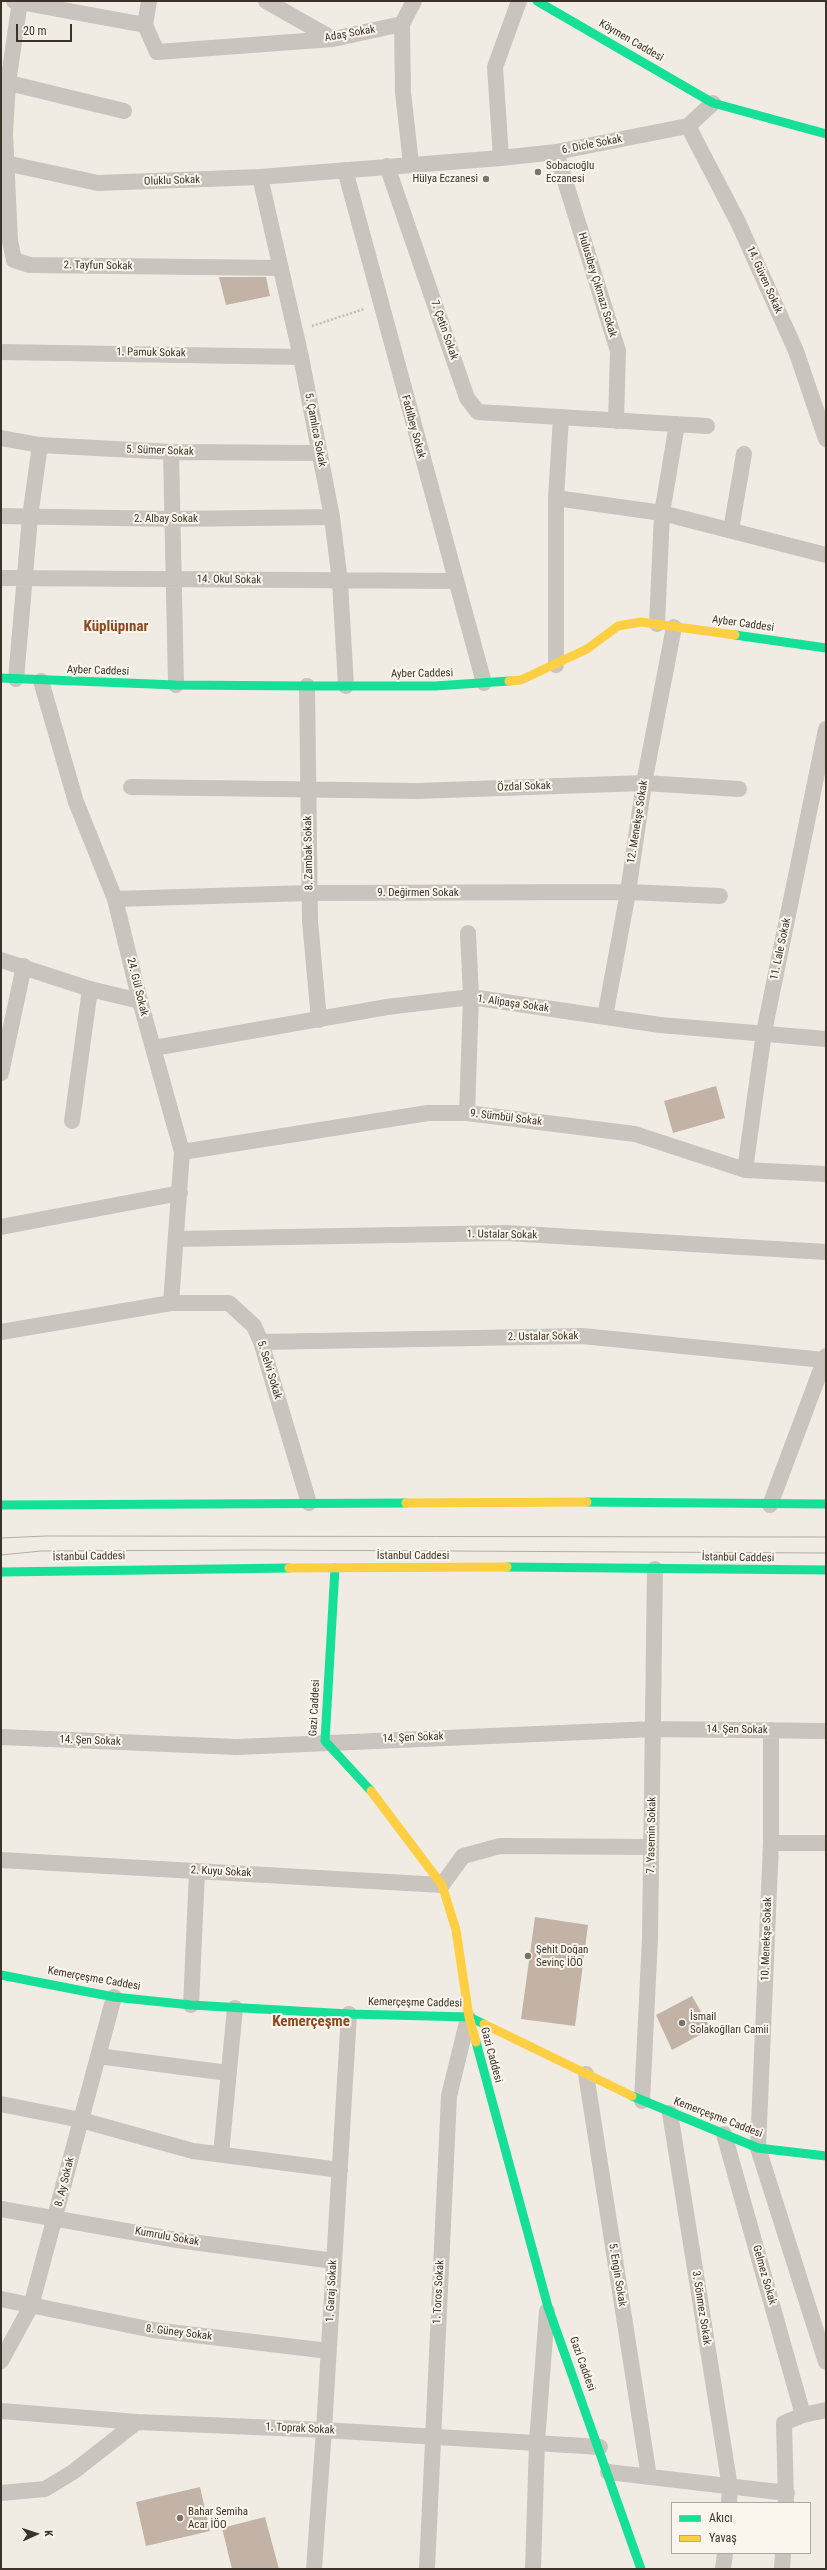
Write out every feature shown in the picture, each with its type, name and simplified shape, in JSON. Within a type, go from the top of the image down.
[{"type":"main road","name":"Köymen Caddesi","points":[[537,1],[713,103]]},
{"type":"main road","points":[[713,103],[826,135]]},
{"type":"main road","name":"Ayber Caddesi","points":[[9,678],[41,681],[176,685],[307,686],[435,686],[521,680],[587,650],[618,626],[641,622],[826,648]]},
{"type":"main road","points":[[1,1505],[612,1502],[770,1505],[826,1504]]},
{"type":"main road","name":"İstanbul Caddesi","points":[[1,1572],[94,1569],[335,1568],[826,1570]]},
{"type":"main road","name":"Gazi Caddesi","points":[[335,1568],[325,1741],[382,1803],[442,1885],[456,1930],[469,2017],[548,2307],[600,2447],[641,2569]]},
{"type":"main road","name":"Kemerçeşme Caddesi","points":[[1,1975],[114,1997],[191,2005],[349,2014],[469,2017],[642,2101],[758,2148],[826,2156]]},
{"type":"street","points":[[4,162],[5,82],[18,1],[144,25],[149,1]]},
{"type":"street","points":[[266,1],[333,39]]},
{"type":"street","points":[[411,164],[403,92],[402,24],[414,1]]},
{"type":"street","points":[[501,158],[495,67],[519,1]]},
{"type":"street","name":"Adaş Sokak","points":[[144,25],[157,52],[333,39],[402,24]]},
{"type":"street","points":[[5,82],[124,111]]},
{"type":"street","points":[[688,126],[713,103]]},
{"type":"street","name":"6. Dicle Sokak","points":[[345,170],[501,158],[556,152],[688,126]]},
{"type":"street","name":"14. Güven Sokak","points":[[688,126],[738,222],[796,351],[826,439]]},
{"type":"street","name":"Hulusibey Çıkmazı Sokak","points":[[556,152],[618,351],[616,421]]},
{"type":"street","name":"Oluklu Sokak","points":[[4,162],[98,183],[260,177],[345,170]]},
{"type":"street","name":"2. Tayfun Sokak","points":[[4,162],[10,241],[14,260],[30,265],[281,268]]},
{"type":"street","name":"7. Çetin Sokak","points":[[387,166],[467,398],[478,412],[707,426]]},
{"type":"street","name":"Fadılbey Sokak","points":[[345,170],[380,304],[484,683]]},
{"type":"street","name":"5. Çamlıca Sokak","points":[[260,177],[301,357],[332,517],[340,582],[346,686]]},
{"type":"street","name":"1. Pamuk Sokak","points":[[1,352],[301,357]]},
{"type":"street","points":[[556,664],[556,498],[561,418]]},
{"type":"street","points":[[657,624],[662,513],[677,424]]},
{"type":"street","name":"5. Sümer Sokak","points":[[1,438],[40,445],[171,452],[319,453]]},
{"type":"street","points":[[9,678],[24,578],[30,517],[40,445]]},
{"type":"street","points":[[171,452],[176,685]]},
{"type":"street","points":[[731,530],[744,454]]},
{"type":"street","points":[[556,498],[662,513],[826,556]]},
{"type":"street","name":"2. Albay Sokak","points":[[1,516],[173,519],[332,517]]},
{"type":"street","name":"14. Okul Sokak","points":[[1,578],[340,582],[456,581]]},
{"type":"street","name":"12. Menekşe Sokak","points":[[604,1017],[628,892],[644,783],[674,627]]},
{"type":"street","name":"24. Gül Sokak","points":[[41,681],[76,802],[115,899],[140,1001],[182,1152],[177,1239],[171,1302]]},
{"type":"street","name":"8. Zambak Sokak","points":[[307,686],[309,893],[319,1020]]},
{"type":"street","name":"11. Lale Sokak","points":[[745,1170],[764,1032],[826,729]]},
{"type":"street","name":"Özdal Sokak","points":[[131,788],[417,791],[644,783],[739,789]]},
{"type":"street","name":"9. Değirmen Sokak","points":[[115,899],[309,893],[628,892],[720,896]]},
{"type":"street","points":[[467,1114],[471,997],[468,933]]},
{"type":"street","points":[[1,959],[90,989],[140,1001]]},
{"type":"street","points":[[1,1073],[24,966]]},
{"type":"street","points":[[72,1121],[90,989]]},
{"type":"street","name":"1. Alipaşa Sokak","points":[[154,1048],[388,1007],[471,997],[660,1025],[764,1032],[826,1039]]},
{"type":"street","name":"9. Sümbül Sokak","points":[[182,1152],[428,1113],[467,1114],[636,1134],[745,1170],[826,1174]]},
{"type":"street","points":[[1,1227],[180,1193]]},
{"type":"street","name":"1. Ustalar Sokak","points":[[177,1239],[506,1233],[826,1252]]},
{"type":"street","name":"5. Selvi Sokak","points":[[1,1332],[171,1302],[229,1303],[254,1326],[261,1342],[309,1503]]},
{"type":"street","name":"2. Ustalar Sokak","points":[[261,1342],[582,1336],[825,1358]]},
{"type":"street","points":[[770,1505],[825,1358]]},
{"type":"street","name":"7. Yasemin Sokak","points":[[642,2101],[650,1938],[655,1569]]},
{"type":"street","name":"14. Şen Sokak","points":[[1,1737],[237,1747],[325,1741],[653,1729],[826,1731]]},
{"type":"street","name":"10. Menekşe Sokak","points":[[758,2148],[771,1843],[771,1730]]},
{"type":"street","points":[[771,1843],[826,1843]]},
{"type":"street","points":[[442,1885],[463,1856],[500,1846],[652,1847]]},
{"type":"street","name":"2. Kuyu Sokak","points":[[1,1860],[442,1885]]},
{"type":"street","points":[[191,2005],[197,1871]]},
{"type":"street","name":"8. Ay Sokak","points":[[1,2361],[31,2306],[114,1997]]},
{"type":"street","points":[[221,2154],[235,2008]]},
{"type":"street","name":"1. Garaj Sokak","points":[[314,2569],[329,2351],[349,2014]]},
{"type":"street","name":"1. Toros Sokak","points":[[427,2569],[449,2096],[469,2017]]},
{"type":"street","points":[[98,2056],[228,2074]]},
{"type":"street","name":"5. Engin Sokak","points":[[586,2074],[649,2477]]},
{"type":"street","points":[[1,2104],[81,2120],[193,2151],[340,2170]]},
{"type":"street","name":"3. Sönmez Sokak","points":[[670,2113],[730,2487],[729,2502]]},
{"type":"street","name":"Gelmez Sokak","points":[[724,2134],[803,2415]]},
{"type":"street","points":[[758,2148],[826,2362]]},
{"type":"street","name":"Kumrulu Sokak","points":[[1,2209],[56,2217],[177,2240],[334,2261]]},
{"type":"street","name":"8. Güney Sokak","points":[[1,2299],[153,2330],[329,2351]]},
{"type":"street","points":[[533,2569],[537,2442],[548,2307]]},
{"type":"street","points":[[608,2472],[730,2487],[787,2498],[784,2423],[803,2415],[826,2410]]},
{"type":"street","name":"1. Toprak Sokak","points":[[1,2411],[137,2422],[324,2430],[600,2447]]},
{"type":"street","points":[[1,2493],[45,2489],[72,2472],[137,2422]]},
{"type":"street","points":[[724,2569],[725,2554]]},
{"type":"street","points":[[782,2569],[783,2554]]},
{"type":"path","points":[[295,331],[380,304]]},
{"type":"building","points":[[219,277],[266,277],[270,296],[226,305]]},
{"type":"building","points":[[716,1086],[725,1118],[673,1133],[664,1101]]},
{"type":"building","points":[[535,1917],[588,1925],[575,2026],[521,2019]]},
{"type":"building","name":"İsmail Solakoğlları Camii","points":[[692,1996],[711,2029],[672,2050],[656,2015]]},
{"type":"building","points":[[200,2487],[210,2531],[146,2546],[136,2502]]},
{"type":"building","points":[[265,2517],[279,2569],[232,2569],[222,2528]]},
{"type":"tram line","points":[[1,1538],[46,1536],[826,1537]]},
{"type":"tram line","points":[[1,1555],[41,1551],[257,1550],[826,1553]]},
{"type":"traffic: fast","points":[[537,1],[713,103],[826,134]]},
{"type":"traffic: fast","points":[[735,635],[826,648]]},
{"type":"traffic: fast","points":[[1,678],[176,685],[307,686],[435,686],[509,681]]},
{"type":"traffic: fast","points":[[587,1502],[826,1504]]},
{"type":"traffic: fast","points":[[1,1505],[406,1503]]},
{"type":"traffic: fast","points":[[507,1567],[826,1570]]},
{"type":"traffic: fast","points":[[1,1572],[289,1568]]},
{"type":"traffic: fast","points":[[335,1568],[325,1741],[371,1791]]},
{"type":"traffic: fast","points":[[1,1975],[114,1997],[191,2005],[349,2014],[469,2017],[484,2024]]},
{"type":"traffic: fast","points":[[476,2042],[548,2307],[641,2569]]},
{"type":"traffic: fast","points":[[632,2096],[758,2148],[826,2156]]},
{"type":"traffic: slow","points":[[509,681],[521,680],[587,649],[618,626],[641,622],[735,635]]},
{"type":"traffic: slow","points":[[406,1503],[587,1502]]},
{"type":"traffic: slow","points":[[289,1568],[507,1567]]},
{"type":"traffic: slow","points":[[371,1791],[442,1885],[456,1930],[469,2017],[476,2042]]},
{"type":"traffic: slow","points":[[484,2024],[632,2096]]},
{"type":"place","name":"Sobacıoğlu Eczanesi","points":[[538,172]]},
{"type":"place","name":"Hülya Eczanesi","points":[[486,179]]},
{"type":"place","name":"Şehit Doğan Sevinç İÖO","points":[[528,1956]]},
{"type":"place","name":"İsmail Solakoğlları Camii","points":[[682,2023]]},
{"type":"place","name":"Bahar Semiha Acar İÖO","points":[[180,2518]]},
{"type":"district","name":"Küplüpınar","points":[[116,627]]},
{"type":"district","name":"Kemerçeşme","points":[[311,2022]]}]
